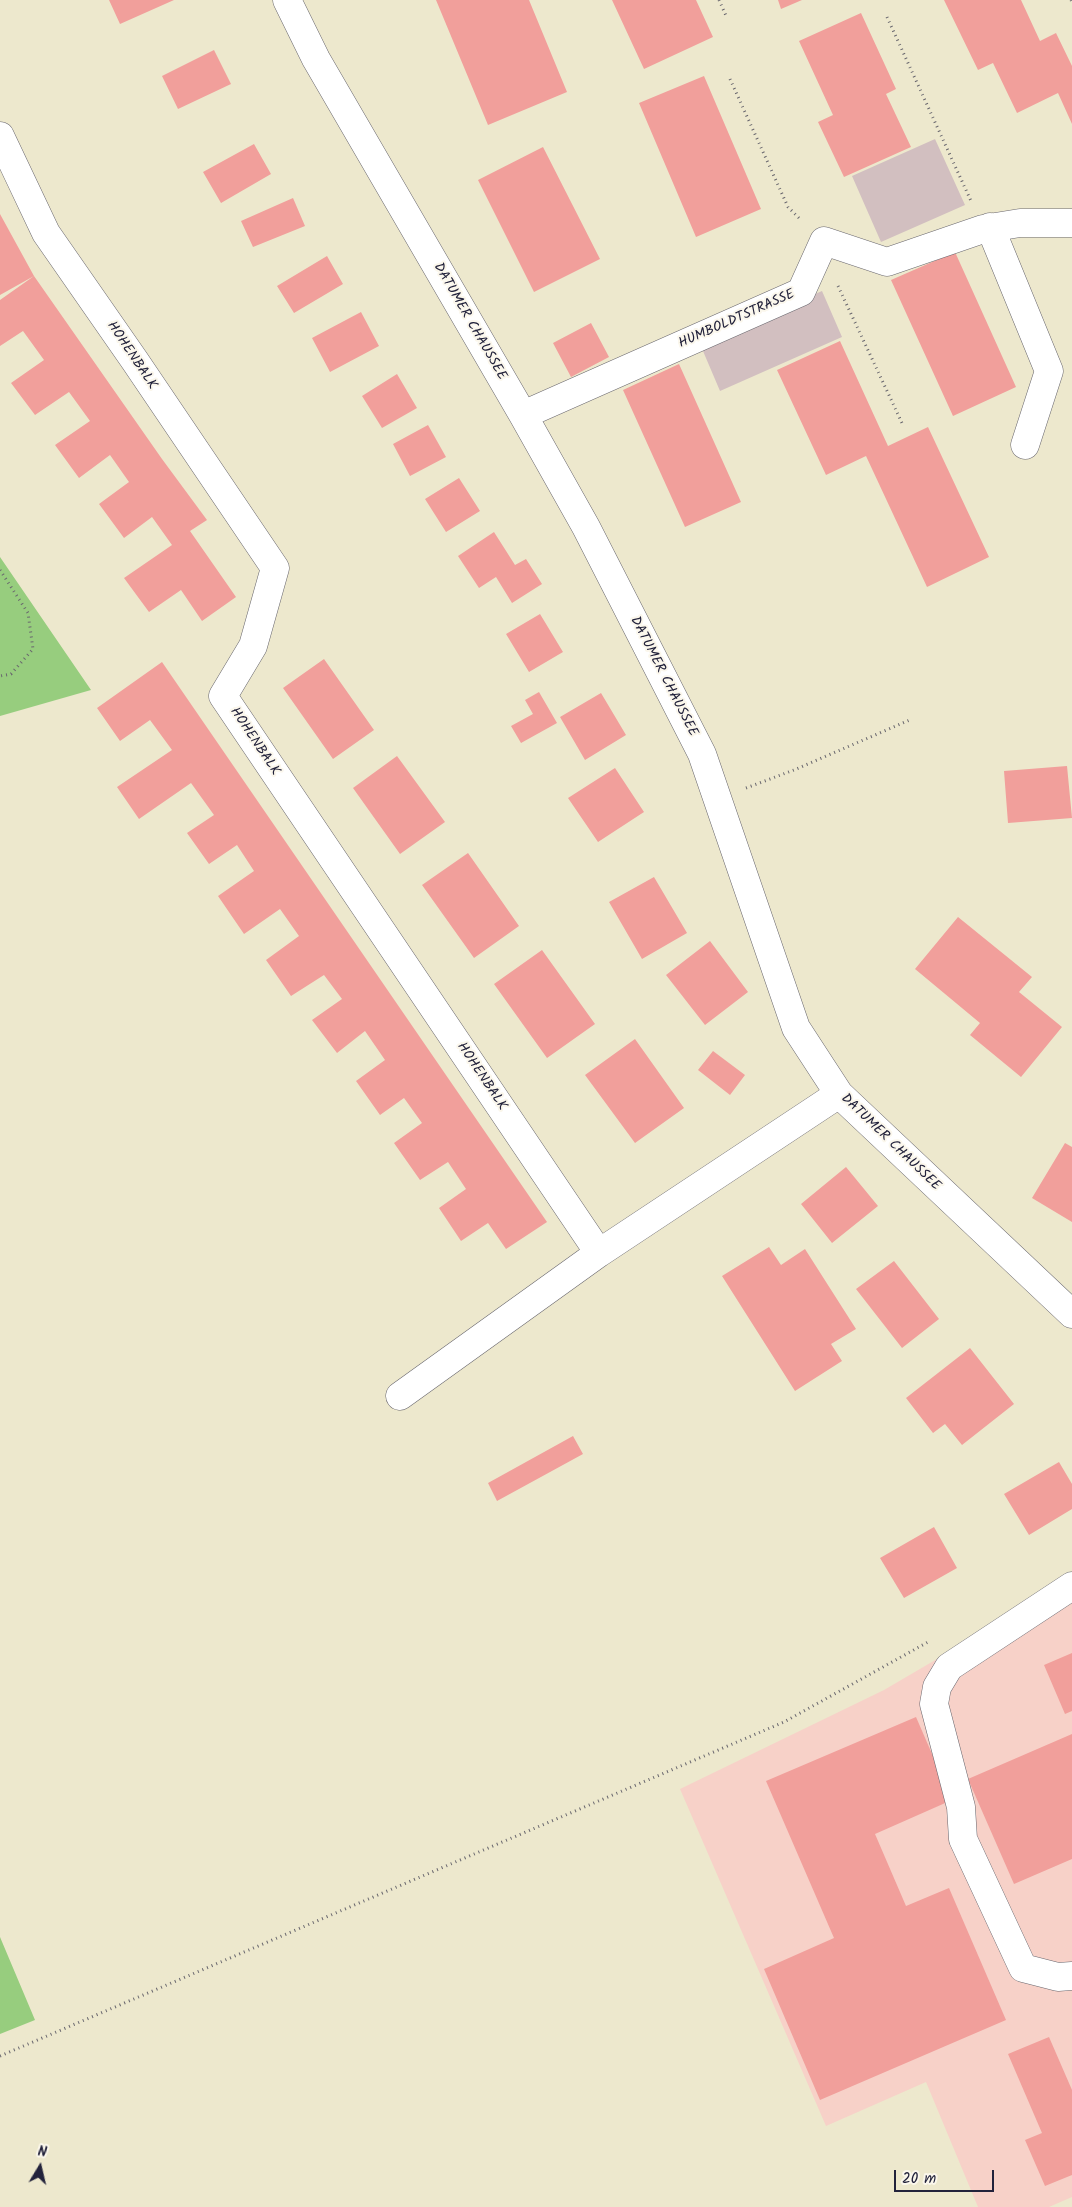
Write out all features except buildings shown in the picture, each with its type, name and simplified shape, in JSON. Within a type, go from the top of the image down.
[{"type":"street","name":"DATUMER CHAUSSEE","points":[[287,0],[316,59],[586,527],[698,745],[718,798],[796,1028],[839,1094],[1072,1314]]},
{"type":"street","name":"HOHENBALK","points":[[0,136],[46,233],[275,568],[253,646],[223,696],[599,1253]]},
{"type":"street","points":[[824,241],[887,262],[987,228],[1020,223],[1072,222]]},
{"type":"street","points":[[987,228],[1049,370],[1025,445]]},
{"type":"street","name":"HUMBOLDTSTRASSE","points":[[523,415],[801,292],[824,241]]},
{"type":"street","points":[[400,1396],[599,1253],[839,1094]]},
{"type":"street","points":[[1072,1586],[949,1667],[937,1687],[934,1704],[961,1807],[963,1839],[1023,1968],[1058,1977],[1072,1976]]},
{"type":"path","points":[[719,0],[727,18]]},
{"type":"path","points":[[887,17],[987,228]]},
{"type":"path","points":[[730,78],[788,207],[824,241],[841,295],[902,423]]},
{"type":"path","points":[[0,570],[28,613],[33,649],[11,674],[0,676]]},
{"type":"path","points":[[718,798],[794,770],[912,719]]},
{"type":"path","points":[[0,2056],[784,1722],[930,1641]]},
{"type":"shaded area","points":[[935,139],[965,205],[881,242],[852,176]]},
{"type":"shaded area","points":[[822,291],[842,337],[720,391],[700,344]]},
{"type":"shaded area","points":[[1072,1580],[1072,2197],[1049,2207],[978,2207],[926,2082],[826,2126],[680,1789],[884,1690]]},
{"type":"green space","points":[[0,557],[91,690],[0,716]]},
{"type":"green space","points":[[0,1937],[35,2020],[0,2034]]}]
